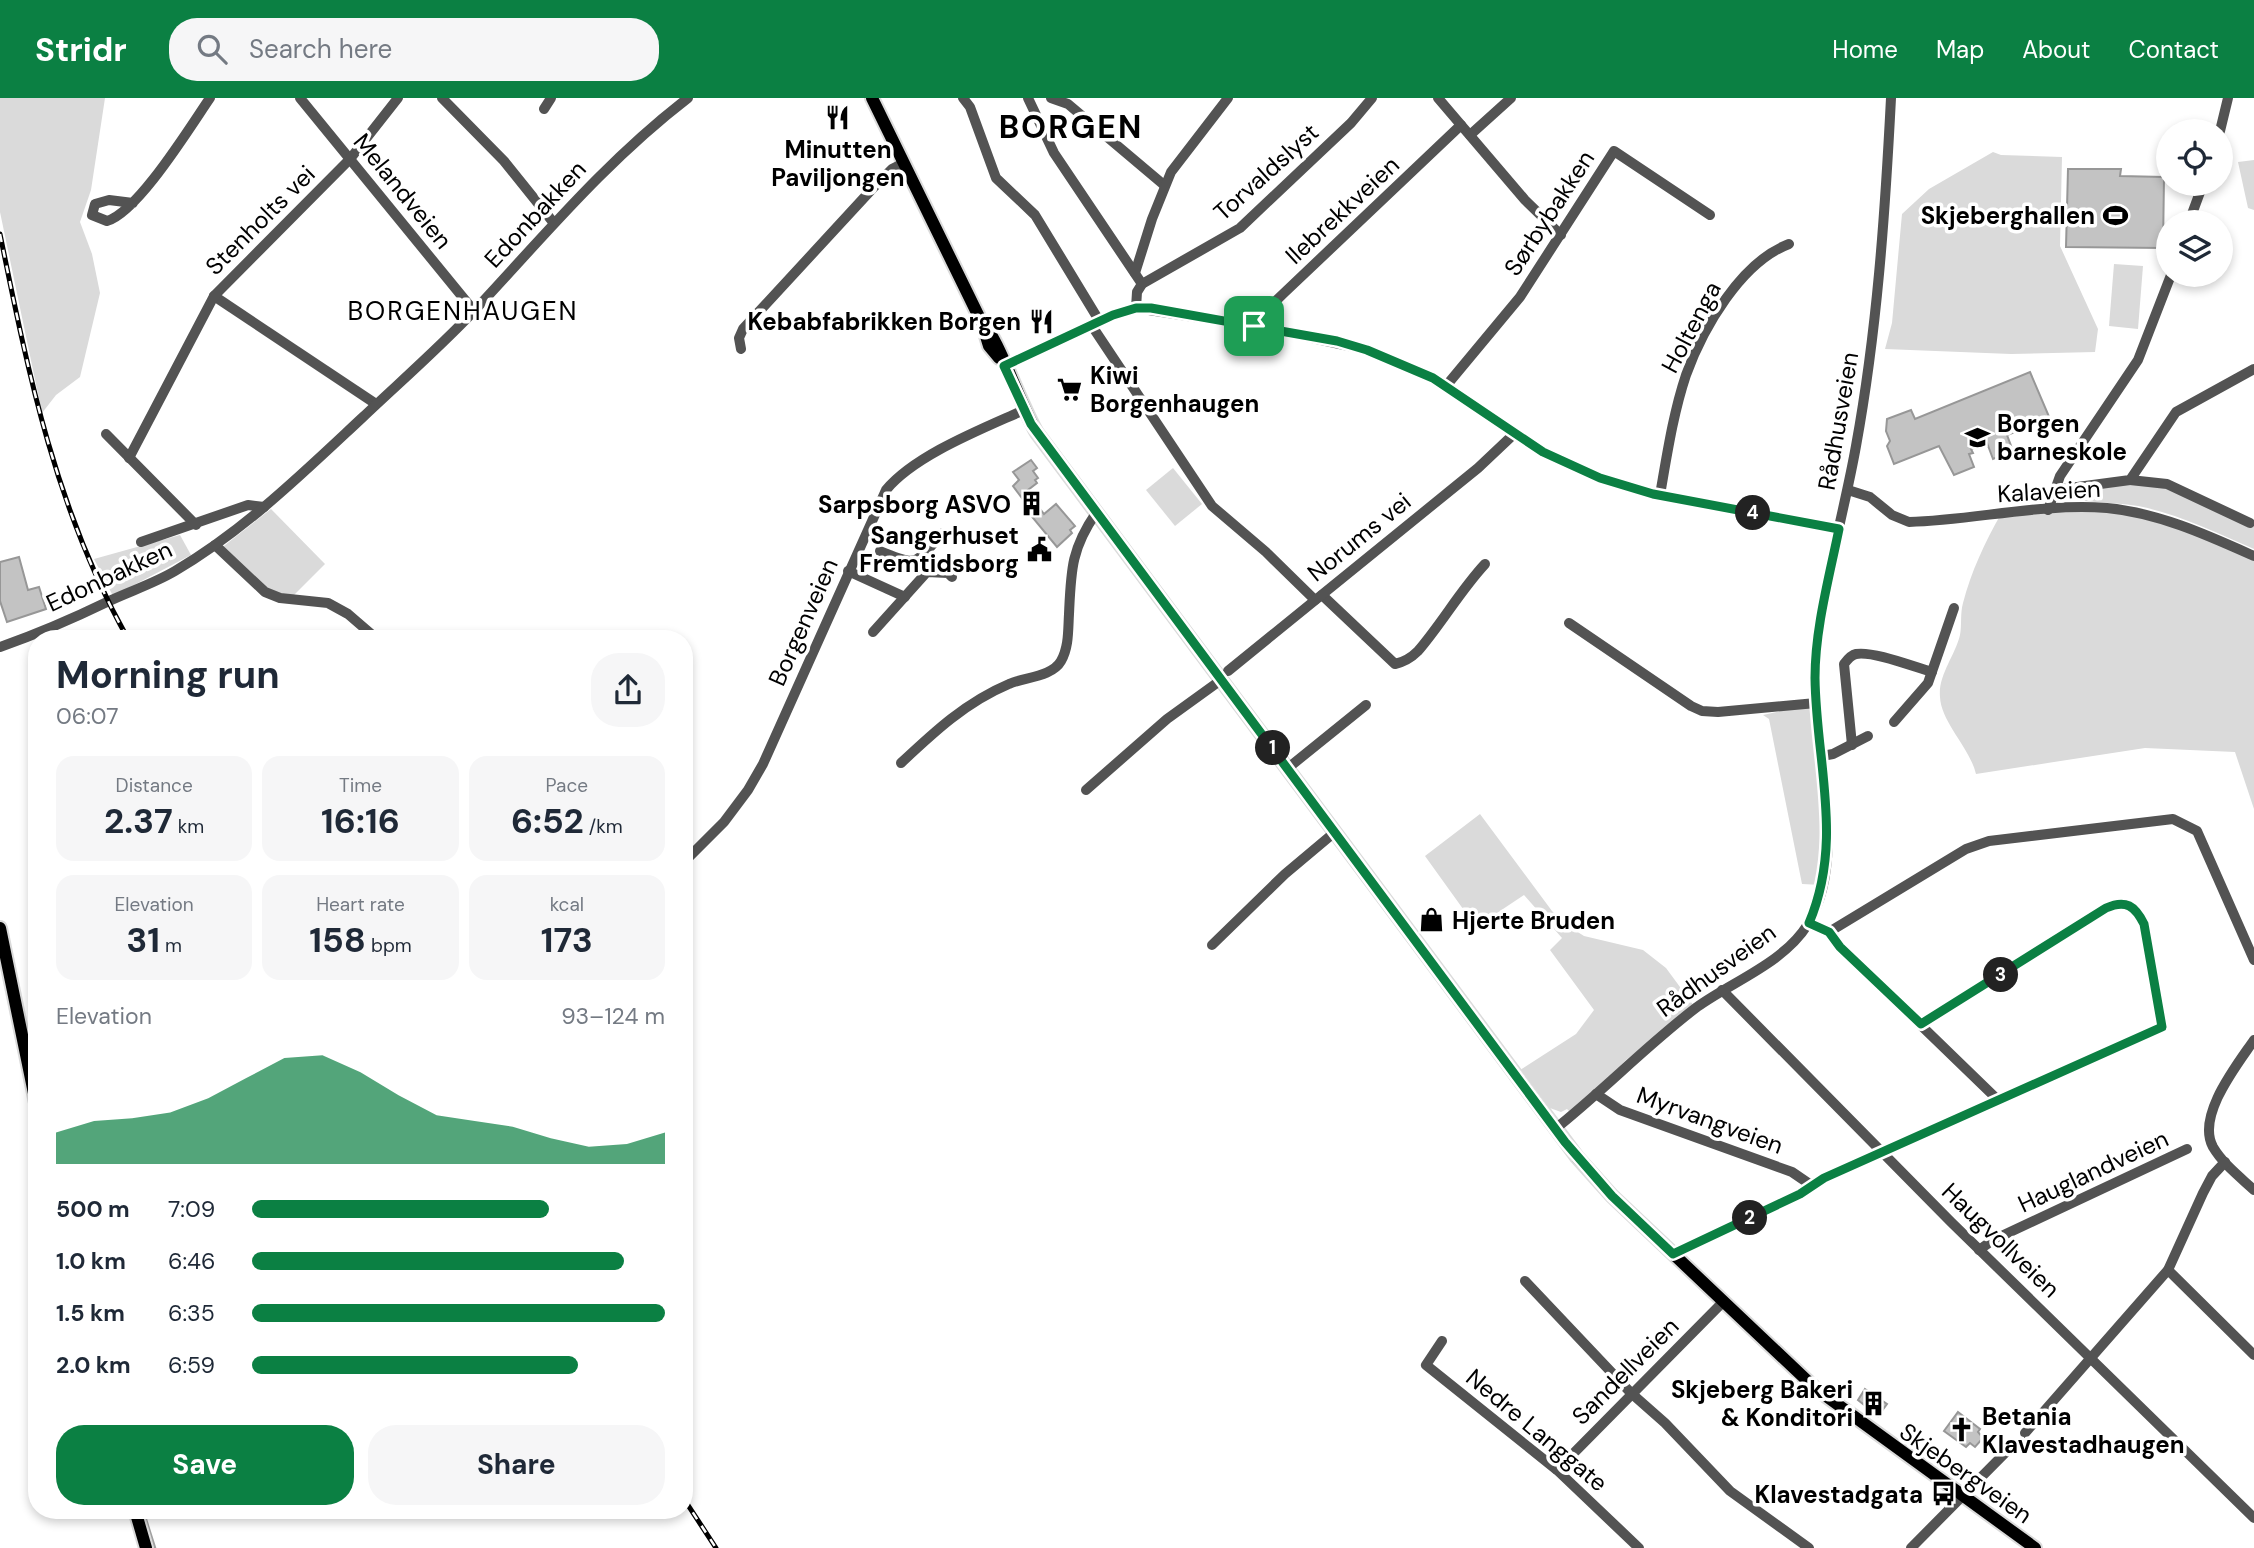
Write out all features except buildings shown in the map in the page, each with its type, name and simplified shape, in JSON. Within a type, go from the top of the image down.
[{"type":"main road","name":"Skjebergveien","points":[[872,98],[982,323],[989,346],[1004,364],[1037,433],[1096,513],[1225,676],[1288,768],[1555,1129],[1612,1196],[1815,1388],[2035,1548]]},
{"type":"main road","points":[[0,928],[28,1064]]},
{"type":"main road","points":[[138,1519],[146,1548]]},
{"type":"street","points":[[134,202],[211,98]]},
{"type":"street","name":"Melandveien","points":[[300,98],[474,310]]},
{"type":"street","name":"Stenholts vei","points":[[129,458],[214,296],[350,159],[398,98]]},
{"type":"street","points":[[442,98],[503,161],[553,222]]},
{"type":"street","points":[[544,109],[551,98]]},
{"type":"street","name":"Edonbakken","points":[[44,630],[152,584],[215,545],[264,507],[474,310],[553,222],[640,138],[688,98]]},
{"type":"street","points":[[963,98],[970,107],[996,178],[1035,215],[1096,324],[1212,506],[1363,632],[1384,656],[1395,664],[1404,663],[1417,652],[1462,590],[1485,564]]},
{"type":"street","points":[[1028,98],[1054,153],[1142,284],[1137,292],[1136,308]]},
{"type":"street","points":[[1051,98],[1071,101],[1084,121],[1164,185]]},
{"type":"street","points":[[1135,273],[1164,185],[1184,153],[1228,98]]},
{"type":"street","name":"Torvaldslyst","points":[[1142,284],[1240,228],[1345,128],[1372,98]]},
{"type":"street","points":[[1438,98],[1525,200],[1560,235]]},
{"type":"street","points":[[1470,135],[1511,98]]},
{"type":"street","name":"Rådhusveien","points":[[1555,1129],[1658,1038],[1722,990],[1785,949],[1809,923],[1822,885],[1827,839],[1827,794],[1816,703],[1817,648],[1848,490],[1879,292],[1891,98]]},
{"type":"street","points":[[2223,119],[2228,98]]},
{"type":"street","name":"Ilebrekkveien","points":[[1254,326],[1266,311],[1461,125]]},
{"type":"street","name":"Sørbybakken","points":[[1446,386],[1520,297],[1614,151],[1710,215]]},
{"type":"street","points":[[741,349],[739,338],[743,329],[873,188],[892,169],[904,163]]},
{"type":"street","name":"Holtenga","points":[[1660,495],[1679,397],[1698,348],[1733,289],[1772,250],[1789,244]]},
{"type":"street","points":[[2048,510],[2072,458],[2138,360],[2166,287]]},
{"type":"street","points":[[214,296],[376,404]]},
{"type":"street","points":[[1004,364],[1136,308],[1151,308],[1254,326],[1367,350],[1412,368],[1446,386],[1514,434],[1575,469],[1620,485],[1839,529]]},
{"type":"street","points":[[2130,481],[2176,412],[2254,369]]},
{"type":"street","name":"Borgenveien","points":[[693,853],[724,822],[758,773],[886,490],[892,482],[952,443],[1024,410]]},
{"type":"street","points":[[106,434],[195,524]]},
{"type":"street","name":"Norums vei","points":[[1086,790],[1167,719],[1225,676],[1478,468],[1514,434]]},
{"type":"street","name":"Kalaveien","points":[[2055,490],[2130,481],[2167,484],[2250,523]]},
{"type":"street","name":"Kalaveien","points":[[1848,490],[1870,497],[1892,515],[1909,522],[2048,510],[2108,508],[2149,515],[2206,535],[2254,556]]},
{"type":"street","name":"Edonbakken","points":[[141,542],[248,505],[264,507]]},
{"type":"street","points":[[901,763],[947,720],[969,705],[1010,683],[1055,669],[1062,660],[1068,640],[1072,573],[1078,541],[1096,513]]},
{"type":"street","points":[[880,551],[908,563],[916,561],[943,533]]},
{"type":"street","points":[[215,545],[265,592],[280,598],[328,603],[348,614],[367,630]]},
{"type":"street","points":[[848,571],[905,597]]},
{"type":"street","points":[[873,632],[927,572],[948,573],[952,577]]},
{"type":"street","points":[[1894,722],[1925,688],[1954,608]]},
{"type":"street","points":[[1569,623],[1690,706],[1702,711],[1718,712],[1816,703]]},
{"type":"street","name":"Edonbakken","points":[[0,647],[28,636]]},
{"type":"street","points":[[1852,745],[1844,664],[1846,661],[1856,654],[1869,655],[1932,673]]},
{"type":"street","points":[[1288,768],[1367,705]]},
{"type":"street","points":[[1822,756],[1868,736]]},
{"type":"street","points":[[1829,932],[1966,849],[1989,841],[2173,819],[2197,831],[2254,960]]},
{"type":"street","points":[[1212,945],[1285,874],[1335,832]]},
{"type":"street","points":[[1673,1254],[1800,1194],[1811,1185],[2162,1027],[2144,924],[2137,911],[2123,903],[2106,908],[1921,1024]]},
{"type":"street","points":[[1809,923],[1829,932],[1840,947],[1998,1100]]},
{"type":"street","name":"Haugvollveien","points":[[1722,990],[1979,1250],[2091,1356],[2254,1518]]},
{"type":"street","points":[[2254,1040],[2228,1080],[2210,1118],[2208,1132],[2213,1146],[2225,1162],[2254,1191]]},
{"type":"street","name":"Myrvangveien","points":[[1596,1094],[1620,1110],[1792,1172],[1811,1185]]},
{"type":"street","name":"Hauglandveien","points":[[1979,1250],[1993,1240],[2187,1149]]},
{"type":"street","points":[[2025,1433],[2168,1270],[2203,1192],[2212,1176],[2225,1162]]},
{"type":"street","points":[[2168,1270],[2254,1355]]},
{"type":"street","points":[[1525,1281],[1631,1393],[1665,1423],[1730,1491],[1810,1548]]},
{"type":"street","name":"Sandellveien","points":[[1556,1470],[1723,1302]]},
{"type":"street","name":"Nedre Langgate","points":[[1442,1341],[1426,1365],[1556,1470],[1639,1548]]},
{"type":"street","points":[[1910,1548],[2009,1450]]},
{"type":"shaded area","points":[[0,98],[105,98],[91,190],[80,222],[92,254],[100,293],[80,377],[56,395],[42,413],[0,212]]},
{"type":"shaded area","points":[[1993,152],[2001,155],[2062,157],[2060,246],[2098,329],[2095,352],[2011,354],[1885,349],[1892,323],[1902,214],[1929,189]]},
{"type":"shaded area","points":[[2254,160],[2254,210],[2248,208],[2238,162]]},
{"type":"shaded area","points":[[2114,264],[2143,266],[2138,329],[2109,326]]},
{"type":"shaded area","points":[[1173,468],[1202,504],[1175,526],[1146,490]]},
{"type":"shaded area","points":[[2156,481],[2250,523],[2254,527],[2254,549],[2197,524],[2153,509],[2053,495],[2055,490]]},
{"type":"shaded area","points":[[271,509],[325,564],[290,599],[280,598],[220,549]]},
{"type":"shaded area","points":[[2048,510],[2130,511],[2254,556],[2254,809],[2235,752],[2145,748],[1976,774],[1945,716],[1940,697],[1944,673],[1960,635],[1962,607],[1984,546],[2001,514]]},
{"type":"shaded area","points":[[180,535],[191,555],[113,596],[94,559]]},
{"type":"shaded area","points":[[1816,703],[1827,795],[1822,885],[1802,884],[1769,719],[1763,715]]},
{"type":"shaded area","points":[[1480,814],[1552,911],[1565,924],[1584,936],[1643,950],[1666,968],[1694,1006],[1626,1060],[1573,1115],[1567,1109],[1561,1112],[1547,1107],[1520,1070],[1576,1034],[1594,1010],[1550,950],[1562,938],[1524,895],[1476,927],[1425,856]]},
{"type":"waterway","points":[[146,1519],[155,1548]]},
{"type":"railway","points":[[0,234],[22,339],[48,442],[82,541],[123,630]]},
{"type":"railway","points":[[693,1513],[716,1548]]},
{"type":"place","name":"Minutten Paviljongen","points":[[838,118]]},
{"type":"place","name":"Skjeberghallen","points":[[2115,215]]},
{"type":"place","name":"Kebabfabrikken Borgen","points":[[1041,321]]},
{"type":"place","name":"Kiwi Borgenhaugen","points":[[1070,389]]},
{"type":"place","name":"Borgen barneskole","points":[[1977,437]]},
{"type":"place","name":"Sarpsborg ASVO","points":[[1031,504]]},
{"type":"place","name":"Sangerhuset Fremtidsborg","points":[[1039,549]]},
{"type":"place","name":"Hjerte Bruden","points":[[1432,920]]},
{"type":"place","name":"Skjeberg Bakeri & Konditori","points":[[1873,1403]]},
{"type":"place","name":"Betania Klavestadhaugen","points":[[1962,1430]]},
{"type":"place","name":"Klavestadgata","points":[[1943,1494]]},
{"type":"district","name":"BORGEN","points":[[1071,127]]},
{"type":"district","name":"BORGENHAUGEN","points":[[463,311]]},
{"type":"route","points":[[1151,308],[1254,326],[1337,341],[1390,358],[1433,378],[1483,414],[1558,460],[1620,485],[1653,494],[1839,529],[1817,648],[1815,674],[1817,717],[1827,794],[1827,839],[1822,885],[1809,923],[1829,932],[1840,947],[1921,1024],[2106,908],[2123,903],[2130,905],[2144,924],[2162,1027],[1824,1178],[1800,1194],[1673,1254],[1612,1196],[1565,1142],[1037,433],[1004,366],[1129,309],[1151,308]]}]
